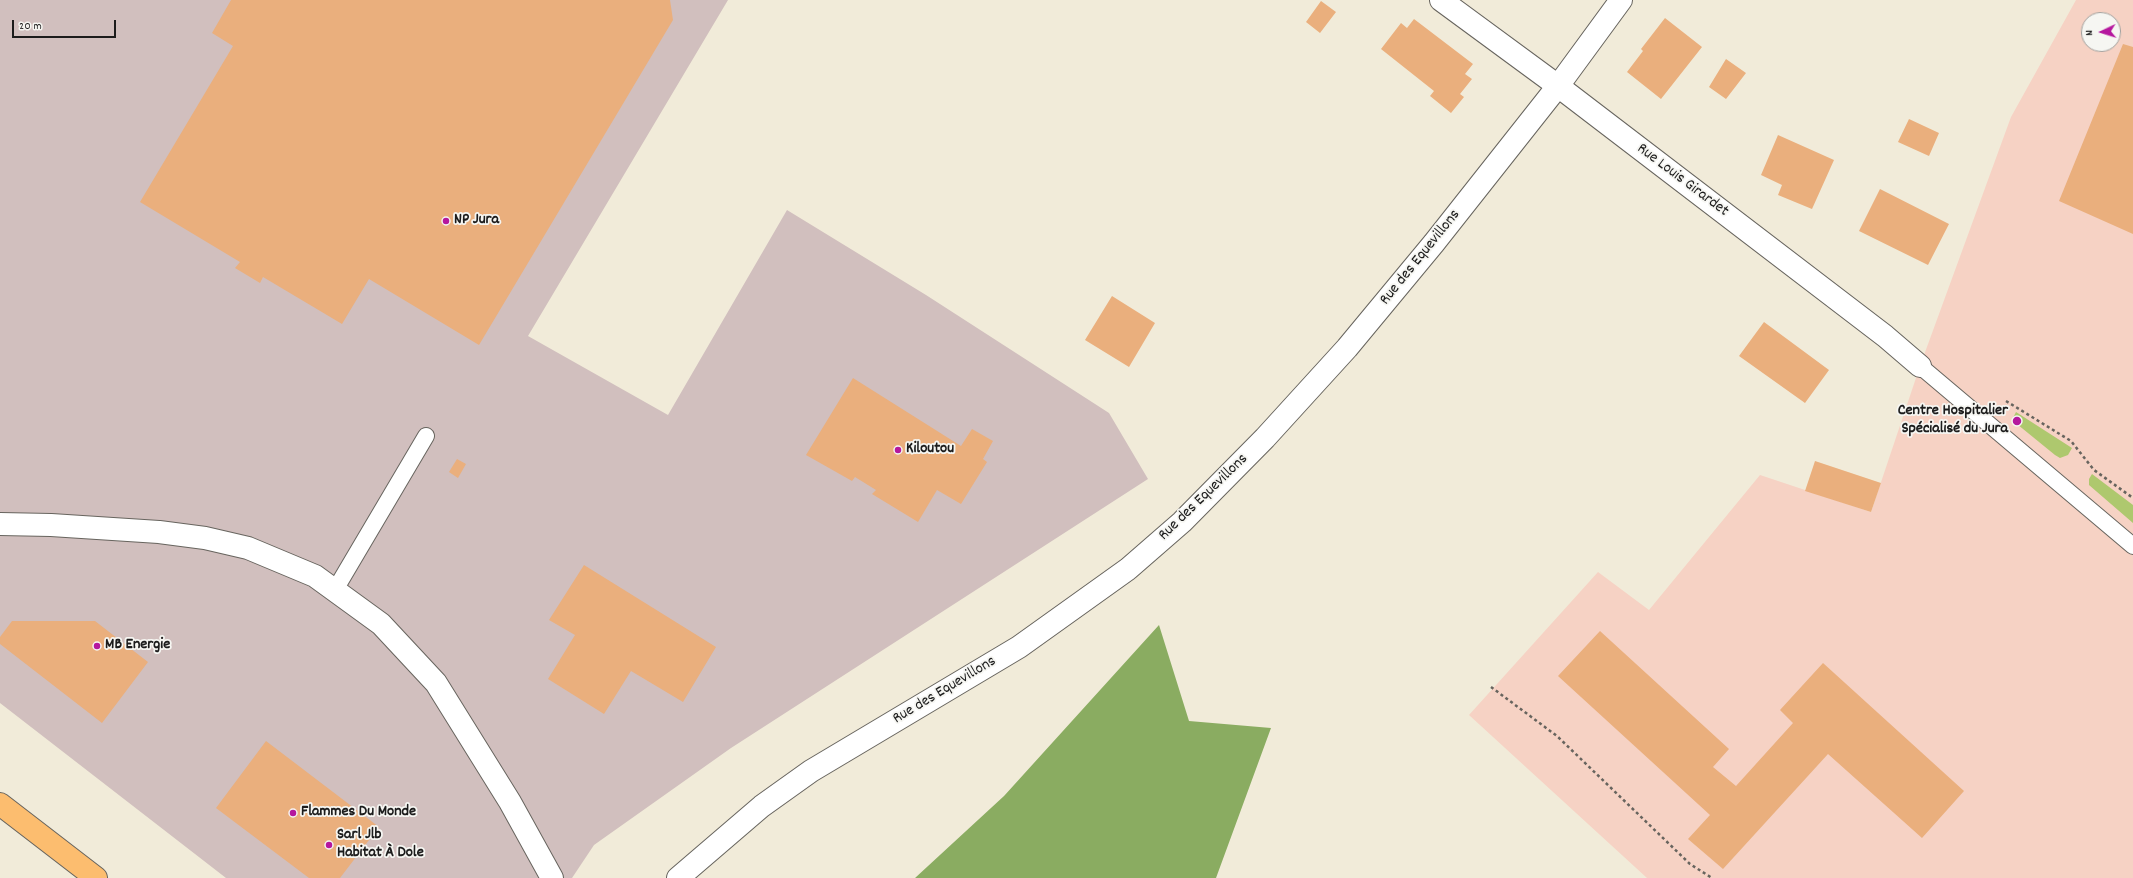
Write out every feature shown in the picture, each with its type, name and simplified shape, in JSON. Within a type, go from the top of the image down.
[{"type":"main road","points":[[0,804],[96,878]]},
{"type":"street","name":"Rue Louis Girardet","points":[[1441,0],[1558,86],[1885,336],[1920,366]]},
{"type":"street","name":"Rue des Equevillons","points":[[678,878],[762,806],[811,771],[1018,647],[1128,569],[1182,522],[1265,438],[1347,348],[1434,243],[1558,86],[1621,0]]},
{"type":"street","points":[[0,509],[7,525],[51,525],[159,532],[205,538],[248,548],[316,576],[381,624],[436,683],[510,802],[552,878]]},
{"type":"lane","points":[[1920,366],[2133,546]]},
{"type":"lane","points":[[335,590],[426,436]]},
{"type":"path","points":[[2001,399],[2071,441],[2094,470],[2133,498]]},
{"type":"path","points":[[1492,687],[1557,736],[1690,864],[1712,878]]},
{"type":"shaded area","points":[[0,0],[728,0],[528,336],[668,415],[787,210],[926,295],[1109,413],[1148,479],[731,748],[594,845],[572,878],[226,878],[0,703]]},
{"type":"shaded area","name":"Centre Hospitalier Spécialisé du Jura","points":[[2076,0],[2133,0],[2133,878],[1647,878],[1469,715],[1598,572],[1649,610],[1760,475],[1871,512],[1920,366],[2011,117]]},
{"type":"green space","points":[[2016,412],[2072,448],[2068,455],[2060,458],[2055,455],[2012,420]]},
{"type":"green space","points":[[2092,474],[2133,505],[2133,523],[2089,485],[2089,479]]},
{"type":"green space","points":[[1159,625],[1189,721],[1271,728],[1216,878],[915,878],[1004,796]]},
{"type":"building","name":"NP Jura","points":[[231,0],[670,0],[673,20],[479,345],[369,279],[342,324],[263,277],[260,283],[235,268],[240,262],[140,202],[233,46],[212,33]]},
{"type":"building","points":[[1321,1],[1336,12],[1320,33],[1306,22]]},
{"type":"building","points":[[1665,18],[1702,47],[1661,99],[1627,72],[1643,51],[1641,49]]},
{"type":"building","points":[[1414,19],[1473,64],[1465,74],[1472,79],[1460,94],[1464,97],[1451,113],[1430,96],[1434,91],[1381,49],[1401,23],[1407,28]]},
{"type":"building","points":[[2123,44],[2133,47],[2133,234],[2059,201]]},
{"type":"building","points":[[1726,59],[1746,73],[1726,99],[1709,87]]},
{"type":"building","points":[[1909,119],[1939,133],[1929,156],[1898,142]]},
{"type":"building","points":[[1778,135],[1834,160],[1812,209],[1778,195],[1782,185],[1761,175]]},
{"type":"building","points":[[1880,189],[1949,224],[1928,265],[1859,231]]},
{"type":"building","points":[[1112,296],[1155,323],[1129,367],[1085,340]]},
{"type":"building","points":[[1764,322],[1829,370],[1805,403],[1739,356]]},
{"type":"building","name":"Kiloutou","points":[[853,378],[961,446],[972,429],[993,441],[983,459],[987,462],[961,504],[937,490],[918,522],[872,494],[876,490],[855,477],[852,481],[806,455]]},
{"type":"building","points":[[457,459],[466,464],[458,478],[449,472]]},
{"type":"building","points":[[1815,461],[1881,483],[1871,512],[1805,491]]},
{"type":"building","points":[[584,565],[716,647],[683,702],[631,671],[604,714],[548,679],[575,635],[549,620]]},
{"type":"building","points":[[12,621],[95,621],[148,662],[102,723],[0,644],[0,637]]},
{"type":"building","points":[[1600,631],[1729,749],[1713,767],[1736,786],[1793,723],[1780,710],[1823,663],[1964,791],[1922,838],[1828,754],[1723,869],[1688,839],[1710,815],[1558,676]]},
{"type":"building","points":[[266,741],[379,827],[340,878],[309,878],[216,808]]},
{"type":"place","name":"NP Jura","points":[[446,221]]},
{"type":"place","name":"Centre Hospitalier Spécialisé du Jura","points":[[2017,421]]},
{"type":"place","name":"Kiloutou","points":[[898,450]]},
{"type":"place","name":"MB Energie","points":[[97,646]]},
{"type":"place","name":"Flammes Du Monde","points":[[293,813]]},
{"type":"place","name":"Sarl Jlb Habitat À Dole","points":[[329,845]]}]
